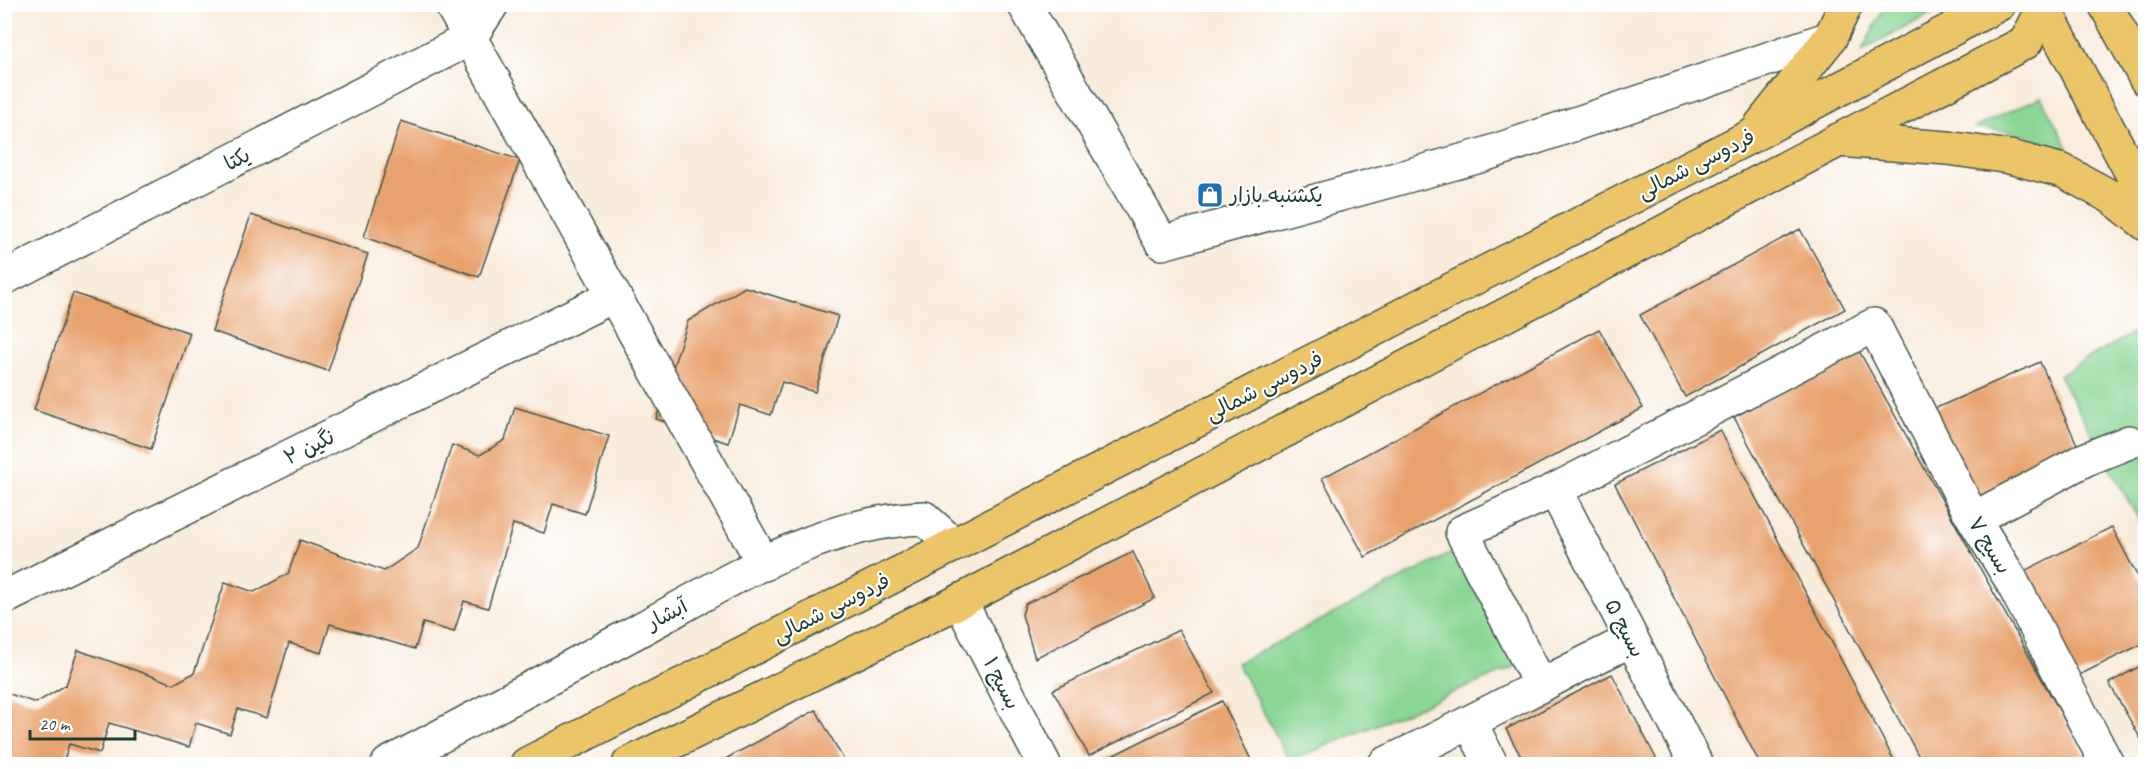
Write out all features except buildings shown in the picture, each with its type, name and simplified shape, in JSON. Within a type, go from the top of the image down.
[{"type":"main road","points":[[1753,135],[1830,38],[1846,4]]},
{"type":"main road","name":"فردوسی شمالی","points":[[527,765],[1753,135],[1999,4]]},
{"type":"main road","points":[[2104,4],[2145,79]]},
{"type":"main road","points":[[2040,5],[2145,200]]},
{"type":"main road","name":"فردوسی شمالی","points":[[629,765],[960,601],[2026,42],[2040,5]]},
{"type":"main road","points":[[1838,140],[1948,147],[2010,157],[2063,171],[2113,198],[2145,224]]},
{"type":"street","points":[[451,4],[764,564]]},
{"type":"street","points":[[469,39],[492,4]]},
{"type":"street","points":[[1024,4],[1162,243],[1480,156],[1830,38]]},
{"type":"street","name":"یکتا","points":[[4,278],[469,39]]},
{"type":"street","name":"نگین ۲","points":[[4,597],[613,296]]},
{"type":"street","name":"بسیج ۷","points":[[1555,490],[1874,325],[2107,765]]},
{"type":"street","points":[[1975,518],[2084,460],[2128,442]]},
{"type":"street","points":[[1540,684],[1462,532],[1555,490]]},
{"type":"street","name":"بسیج ۵","points":[[1555,490],[1696,765]]},
{"type":"street","name":"آبشار","points":[[388,765],[764,564],[834,533],[895,519],[924,518],[954,545]]},
{"type":"street","name":"بسیج ۱","points":[[960,601],[1044,765]]},
{"type":"street","points":[[1385,765],[1470,724],[1540,684],[1631,640]]},
{"type":"street","points":[[1470,724],[1491,765]]},
{"type":"green space","points":[[1885,4],[1947,5],[1862,51]]},
{"type":"green space","points":[[2041,97],[2071,153],[2018,133],[1975,127]]},
{"type":"green space","points":[[2145,326],[2145,531],[2059,375]]},
{"type":"green space","points":[[1469,544],[1529,661],[1290,761],[1237,663]]},
{"type":"place","name":"یکشنبه بازار","points":[[1210,195]]}]
